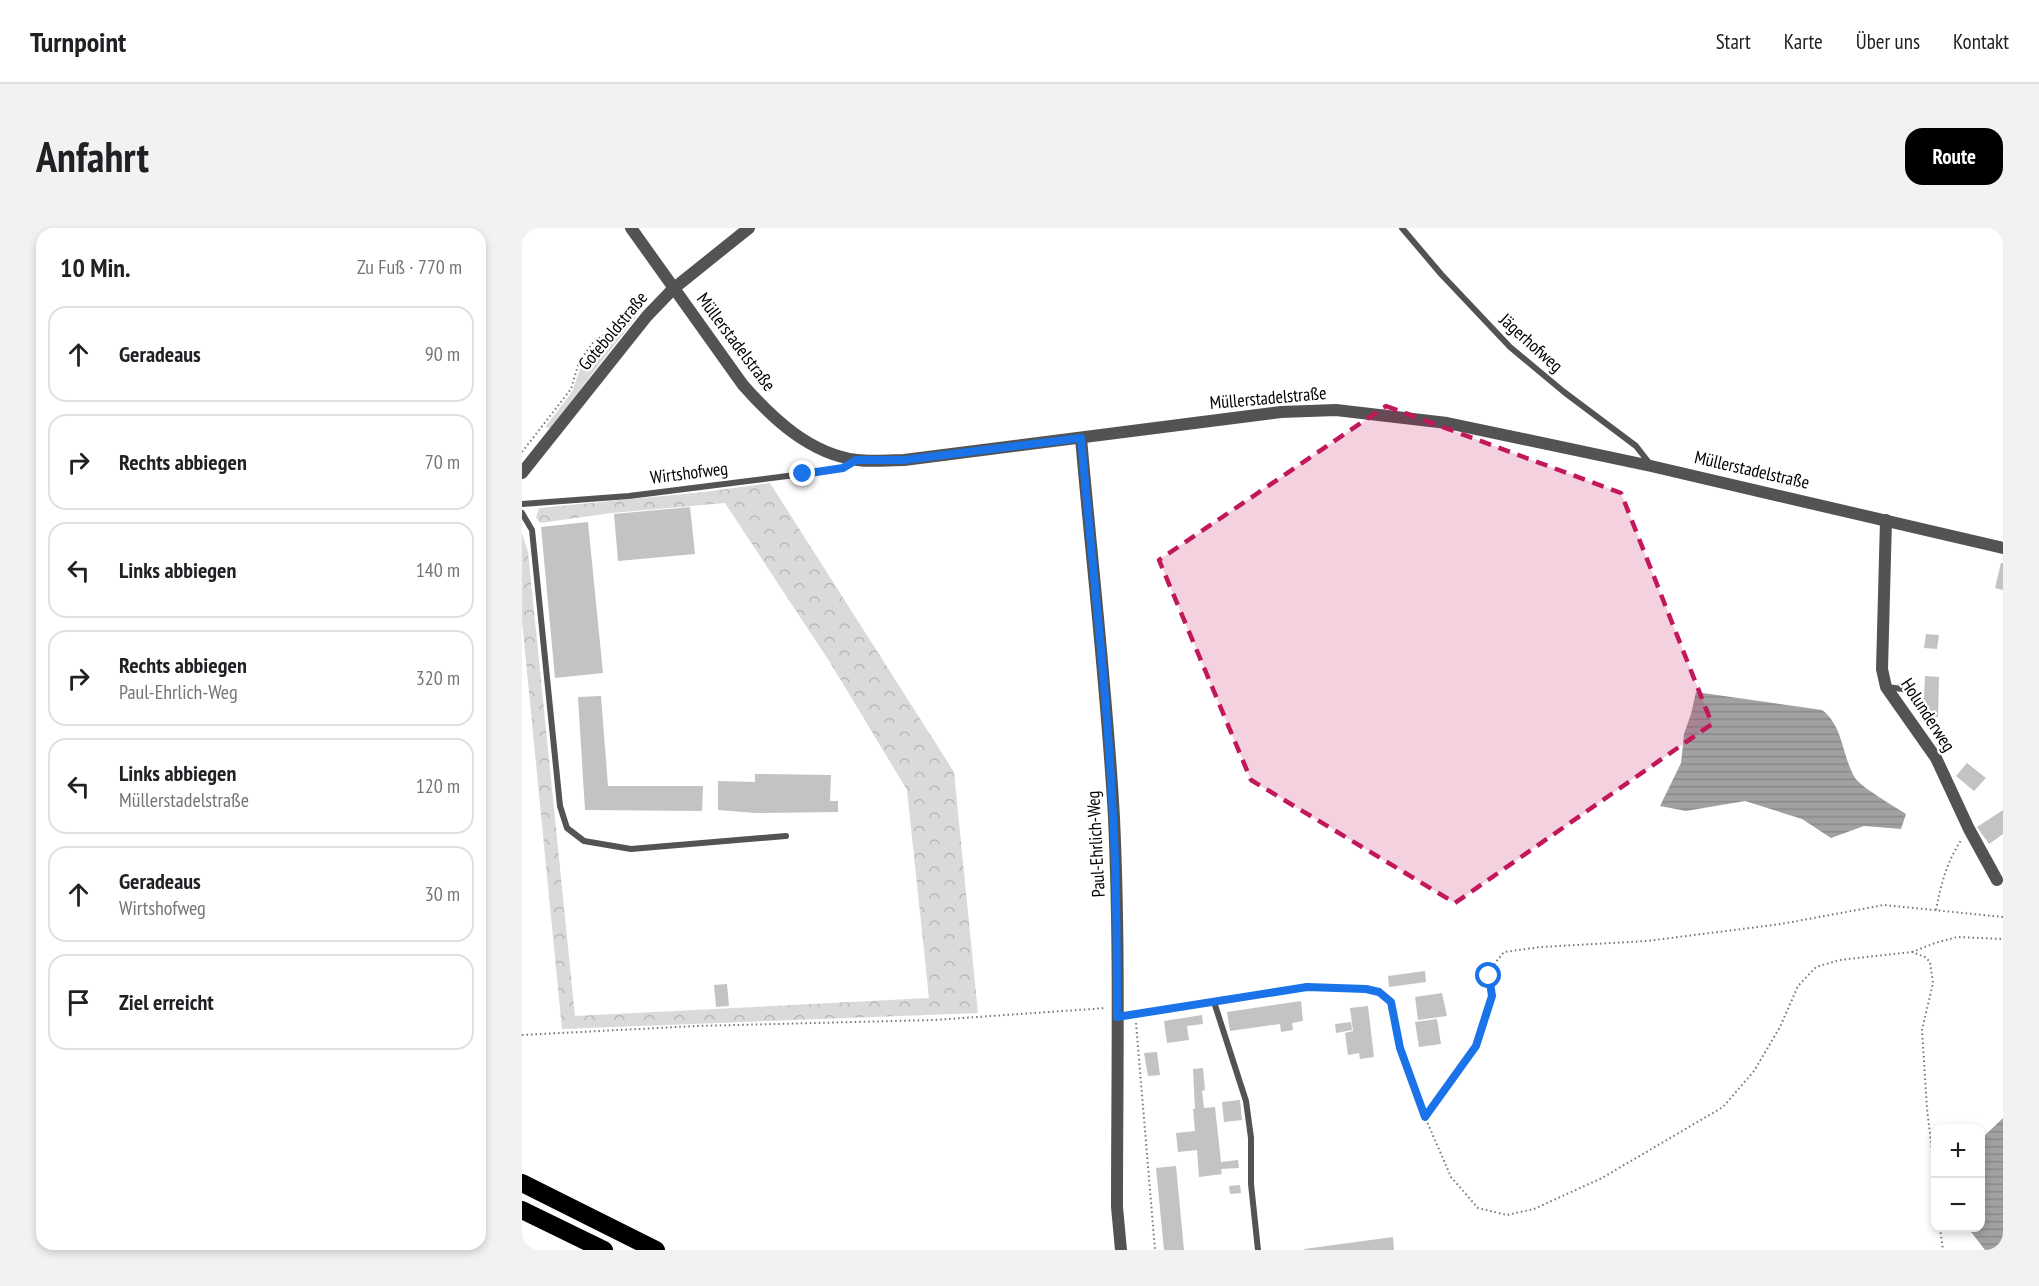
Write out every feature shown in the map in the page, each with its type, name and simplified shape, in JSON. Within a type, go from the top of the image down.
[{"type":"highway","points":[[522,1183],[656,1250]]},
{"type":"highway","points":[[522,1210],[604,1250]]},
{"type":"street","name":"Müllerstadelstraße","points":[[631,228],[743,385],[769,413],[802,440],[856,460],[904,460],[1281,412],[1336,410],[1447,423],[1651,466],[2003,548]]},
{"type":"street","name":"Goteboldstraße","points":[[522,473],[647,316],[673,289],[749,228]]},
{"type":"street","name":"Paul-Ehrlich-Weg","points":[[1081,438],[1107,723],[1118,916],[1117,1208],[1120,1250]]},
{"type":"street","name":"Holunderweg","points":[[1886,520],[1882,669],[1886,687],[1936,758],[1969,829],[1997,879]]},
{"type":"lane","name":"Jägerhofweg","points":[[1402,228],[1449,283],[1510,347],[1564,392],[1636,446],[1651,466]]},
{"type":"lane","name":"Wirtshofweg","points":[[522,504],[629,496],[803,474],[843,468],[856,460]]},
{"type":"lane","points":[[522,513],[532,530],[560,806],[567,828],[584,841],[631,849],[786,836]]},
{"type":"lane","points":[[1886,687],[1910,690]]},
{"type":"lane","points":[[1117,1012],[1136,1014],[1307,987],[1366,989]]},
{"type":"lane","points":[[1214,1002],[1246,1101],[1251,1138],[1251,1184],[1258,1250]]},
{"type":"path","points":[[522,452],[571,389],[579,362],[595,340],[615,330],[631,314],[640,311],[647,316]]},
{"type":"path","points":[[1936,910],[1951,856],[1969,829]]},
{"type":"path","points":[[1425,1117],[1476,1046],[1492,996],[1489,976],[1495,963],[1504,952],[1541,947],[1647,941],[1781,924],[1884,905],[2003,917]]},
{"type":"path","points":[[1366,989],[1379,992],[1391,1002],[1400,1048],[1425,1117],[1451,1177],[1478,1208],[1507,1215],[1534,1209],[1602,1178],[1723,1107],[1754,1071],[1780,1027],[1798,986],[1816,967],[1840,960],[1912,952],[1957,938],[2003,939]]},
{"type":"path","points":[[1912,952],[1925,957],[1930,962],[1933,983],[1922,1030],[1934,1178]]},
{"type":"path","points":[[522,1035],[696,1026],[934,1020],[1117,1012]]},
{"type":"path","points":[[1136,1014],[1155,1250]]},
{"type":"path","points":[[1941,1232],[1943,1250]]},
{"type":"highlighted area","points":[[1386,406],[1621,493],[1712,724],[1455,903],[1251,780],[1159,560]]},
{"type":"green space","points":[[637,316],[550,428],[545,427],[572,392],[582,363],[591,351]]},
{"type":"green space","points":[[770,483],[954,772],[978,1013],[562,1029],[522,621],[522,533],[528,552],[575,1016],[929,998],[907,790],[831,664],[725,503],[612,513],[540,523],[536,517],[539,508],[704,492]]},
{"type":"shaded area","points":[[1696,692],[1822,710],[1829,716],[1838,732],[1858,782],[1906,814],[1901,829],[1864,826],[1831,838],[1802,819],[1745,801],[1686,811],[1660,806],[1681,763],[1684,734]]},
{"type":"shaded area","points":[[2003,1118],[2003,1250],[1985,1250],[1971,1232],[1985,1232],[1985,1135]]},
{"type":"building","points":[[690,507],[695,554],[618,561],[614,514]]},
{"type":"building","points":[[588,522],[603,673],[555,678],[541,527]]},
{"type":"building","points":[[2001,563],[2003,563],[2003,590],[1995,588]]},
{"type":"building","points":[[1926,634],[1939,635],[1937,649],[1924,648]]},
{"type":"building","points":[[1925,676],[1939,677],[1938,717],[1921,716]]},
{"type":"building","points":[[601,696],[608,786],[703,786],[702,811],[585,810],[578,697]]},
{"type":"building","points":[[1967,763],[1986,778],[1974,791],[1956,776]]},
{"type":"building","points":[[755,774],[831,775],[830,801],[838,801],[838,812],[755,813],[718,810],[718,781],[755,782]]},
{"type":"building","points":[[2003,810],[2003,834],[1989,844],[1977,827]]},
{"type":"building","points":[[1425,971],[1426,982],[1389,987],[1388,976]]},
{"type":"building","points":[[727,984],[729,1006],[716,1007],[714,985]]},
{"type":"building","points":[[1442,993],[1447,1016],[1418,1020],[1415,997]]},
{"type":"building","points":[[1301,1001],[1303,1021],[1292,1023],[1293,1030],[1281,1032],[1280,1024],[1230,1031],[1227,1012]]},
{"type":"building","points":[[1368,1006],[1374,1057],[1360,1059],[1359,1053],[1348,1055],[1345,1033],[1353,1031],[1350,1008]]},
{"type":"building","points":[[1202,1015],[1203,1024],[1187,1026],[1189,1040],[1167,1043],[1164,1021]]},
{"type":"building","points":[[1437,1019],[1441,1044],[1419,1047],[1415,1022]]},
{"type":"building","points":[[1351,1022],[1352,1030],[1336,1033],[1335,1024]]},
{"type":"building","points":[[1157,1052],[1160,1075],[1148,1076],[1144,1053]]},
{"type":"building","points":[[1203,1068],[1204,1108],[1215,1107],[1221,1162],[1238,1160],[1239,1168],[1221,1169],[1222,1174],[1199,1177],[1197,1150],[1178,1152],[1176,1133],[1195,1131],[1193,1069]]},
{"type":"building","points":[[1240,1100],[1242,1120],[1224,1122],[1222,1102]]},
{"type":"building","points":[[1176,1166],[1184,1250],[1164,1250],[1156,1168]]},
{"type":"building","points":[[1240,1185],[1241,1193],[1230,1194],[1229,1186]]},
{"type":"building","points":[[1393,1237],[1394,1250],[1304,1249]]},
{"type":"route","points":[[803,474],[843,468],[856,460],[904,460],[1081,438],[1107,723],[1113,815],[1118,916],[1117,1017],[1307,987],[1366,989],[1379,992],[1391,1002],[1400,1048],[1425,1117],[1476,1046],[1492,996],[1489,976]]}]
